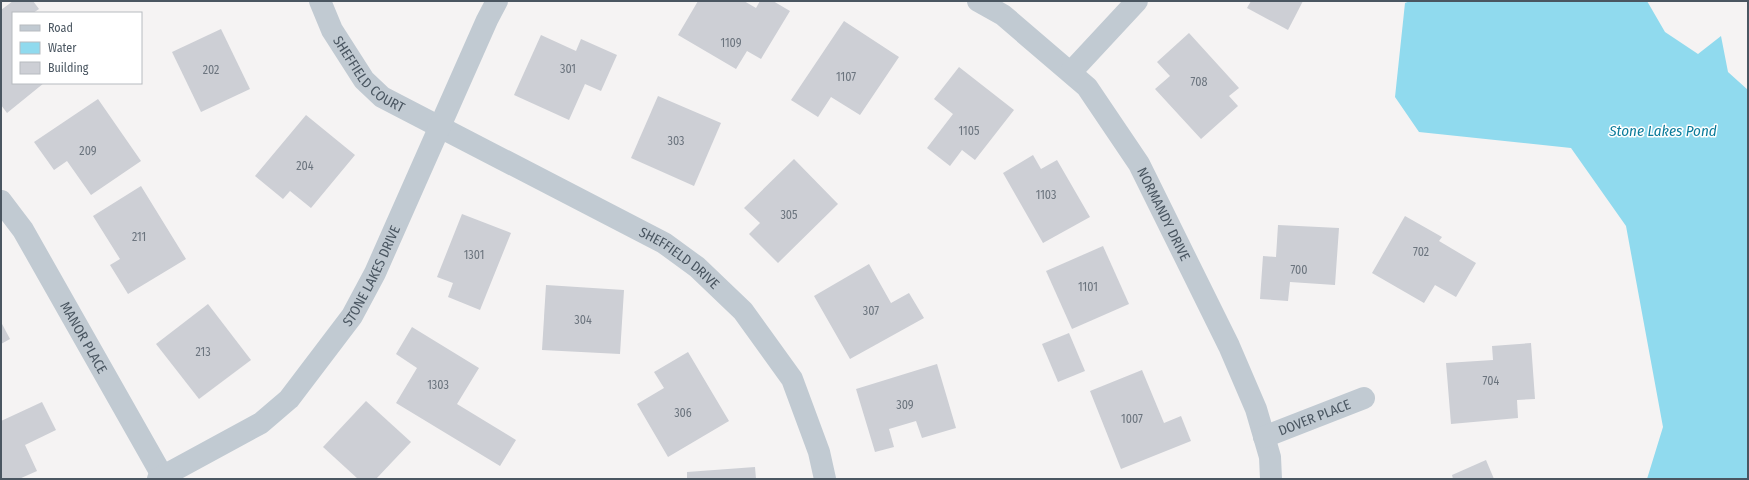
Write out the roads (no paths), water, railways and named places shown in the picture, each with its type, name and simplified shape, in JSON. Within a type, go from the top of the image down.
[{"type":"street","name":"SHEFFIELD COURT","points":[[320,1],[332,30],[364,80],[382,97],[440,128]]},
{"type":"street","name":"STONE LAKES DRIVE","points":[[160,478],[261,423],[289,399],[352,316],[375,273],[497,1]]},
{"type":"street","name":"NORMANDY DRIVE","points":[[978,1],[1003,15],[1087,87],[1139,164],[1229,346],[1256,409],[1270,457],[1271,479]]},
{"type":"street","points":[[1071,72],[1137,1]]},
{"type":"street","name":"SHEFFIELD DRIVE","points":[[440,128],[664,243],[697,267],[743,311],[792,379],[820,452],[825,479]]},
{"type":"street","name":"MANOR PLACE","points":[[1,201],[23,230],[160,478]]},
{"type":"street","name":"DOVER PLACE","points":[[1264,437],[1364,398]]},
{"type":"water","name":"Stone Lakes Pond","points":[[1410,1],[1647,1],[1665,32],[1698,54],[1721,36],[1728,72],[1748,90],[1748,479],[1647,479],[1663,427],[1626,226],[1571,148],[1419,132],[1395,97],[1405,3]]}]
